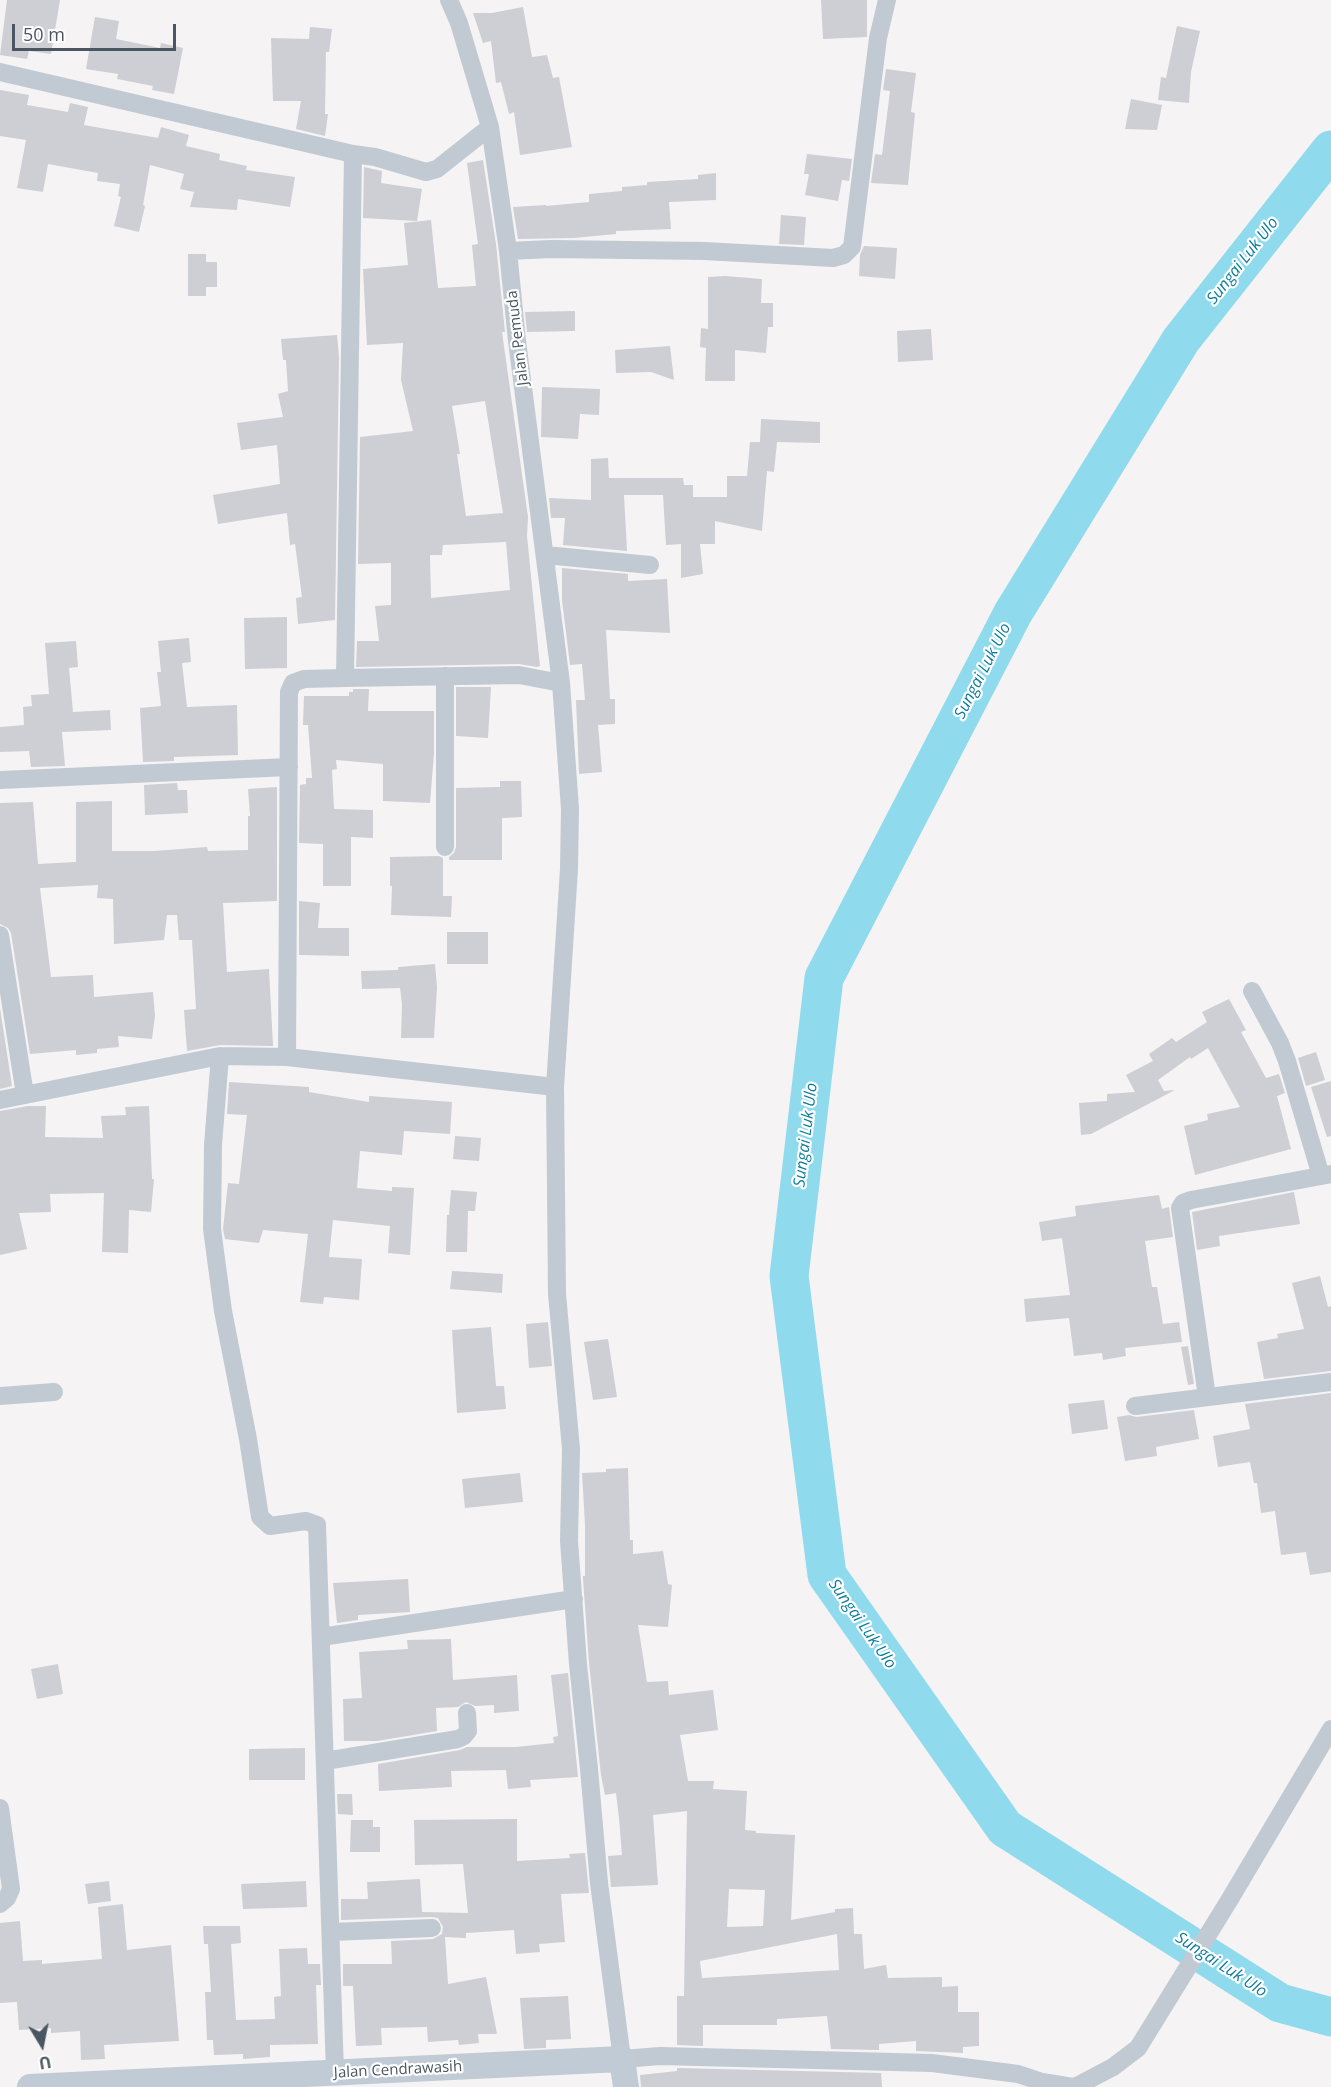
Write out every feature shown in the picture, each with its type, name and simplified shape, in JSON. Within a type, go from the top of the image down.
[{"type":"main road","name":"Jalan Cendrawasih","points":[[30,2087],[194,2083],[335,2073],[622,2059]]},
{"type":"main road","points":[[622,2059],[626,2087]]},
{"type":"street","name":"Jalan Pemuda","points":[[449,0],[459,23],[490,127],[508,251],[517,341],[561,683],[570,809],[570,845],[555,1087],[557,1294],[572,1449],[569,1541],[578,1664],[590,1768],[599,1883],[622,2059]]},
{"type":"street","points":[[508,251],[551,249],[704,251],[833,258],[844,255],[852,247],[878,38],[887,0]]},
{"type":"street","points":[[0,72],[353,154],[375,157],[426,172],[437,169],[490,127]]},
{"type":"street","points":[[345,678],[353,154]]},
{"type":"street","points":[[544,555],[650,565]]},
{"type":"street","points":[[287,1058],[290,692],[293,682],[304,679],[519,675],[561,683]]},
{"type":"street","points":[[445,676],[445,847]]},
{"type":"street","points":[[0,780],[289,767]]},
{"type":"street","points":[[0,935],[25,1095]]},
{"type":"street","points":[[1207,1397],[1180,1208],[1183,1203],[1191,1200],[1326,1175],[1280,1043],[1252,991]]},
{"type":"street","points":[[0,1100],[220,1056],[287,1058],[555,1087]]},
{"type":"street","points":[[220,1056],[213,1145],[212,1229],[223,1311],[248,1439],[260,1517],[270,1526],[306,1521],[317,1525],[335,2073]]},
{"type":"street","points":[[1135,1406],[1331,1382]]},
{"type":"street","points":[[0,1396],[54,1392]]},
{"type":"street","points":[[321,1637],[574,1599]]},
{"type":"street","points":[[325,1761],[458,1739],[468,1731],[467,1713]]},
{"type":"street","points":[[622,2059],[660,2056],[932,2063],[1018,2074],[1042,2082],[1074,2087],[1113,2067],[1138,2048],[1331,1729]]},
{"type":"street","points":[[0,1808],[10,1889],[8,1898],[0,1904]]},
{"type":"street","points":[[331,1932],[432,1928]]},
{"type":"building","points":[[7,0],[60,0],[51,54],[29,51],[27,59],[0,55]]},
{"type":"building","points":[[821,0],[867,0],[867,37],[823,39]]},
{"type":"building","points":[[523,7],[532,57],[547,55],[553,78],[559,77],[572,147],[520,155],[514,112],[509,114],[501,82],[496,83],[491,41],[483,43],[473,13],[492,13]]},
{"type":"building","points":[[95,17],[119,21],[116,39],[160,48],[161,43],[183,48],[174,94],[152,90],[153,86],[117,79],[118,74],[86,69]]},
{"type":"building","points":[[1177,26],[1200,31],[1191,72],[1189,103],[1158,100],[1161,77],[1166,78]]},
{"type":"building","points":[[310,27],[332,29],[329,52],[326,52],[325,114],[328,114],[325,136],[296,129],[301,101],[273,101],[271,38],[309,39]]},
{"type":"building","points":[[886,69],[916,73],[911,112],[915,113],[908,185],[871,183],[875,154],[882,155],[890,91],[883,90]]},
{"type":"building","points":[[0,90],[29,95],[27,105],[68,112],[70,103],[88,107],[84,125],[158,138],[161,127],[189,135],[186,146],[220,154],[219,160],[247,166],[246,170],[295,177],[290,207],[238,199],[237,210],[190,207],[194,192],[180,189],[184,174],[150,165],[139,232],[114,226],[121,197],[118,196],[120,184],[97,181],[98,173],[48,164],[43,192],[17,188],[26,140],[0,136]]},
{"type":"building","points":[[1131,99],[1162,105],[1157,130],[1125,129]]},
{"type":"building","points":[[807,154],[852,159],[849,181],[842,180],[838,201],[805,195],[809,174],[804,174]]},
{"type":"building","points":[[483,160],[496,244],[505,332],[502,332],[528,517],[527,536],[540,666],[519,664],[356,667],[357,641],[379,641],[375,606],[391,605],[391,563],[358,564],[360,437],[413,431],[401,380],[403,343],[367,345],[363,269],[408,265],[404,223],[431,220],[438,288],[476,286],[472,245],[478,244],[467,163]],"holes":[[[485,401],[503,513],[466,516],[457,454],[460,454],[452,406]],[[506,542],[510,590],[431,598],[430,555],[442,555],[443,545]]]},
{"type":"building","points":[[364,167],[382,171],[381,183],[422,189],[417,221],[363,218]]},
{"type":"building","points":[[716,173],[716,200],[669,202],[671,229],[616,231],[616,234],[574,238],[518,239],[513,207],[589,202],[589,194],[622,191],[622,187],[647,185],[647,182],[698,179],[698,175]]},
{"type":"building","points":[[781,215],[806,217],[804,245],[779,244]]},
{"type":"building","points":[[864,246],[897,248],[895,279],[859,276],[860,255]]},
{"type":"building","points":[[188,254],[206,254],[206,262],[217,262],[217,287],[206,287],[206,296],[188,296]]},
{"type":"building","points":[[708,277],[762,279],[761,303],[773,303],[773,327],[768,327],[766,353],[735,350],[735,381],[705,381],[706,348],[700,347],[701,328],[708,329]]},
{"type":"building","points":[[575,311],[575,331],[527,332],[525,312]]},
{"type":"building","points":[[931,329],[933,360],[898,362],[897,331]]},
{"type":"building","points":[[337,335],[339,357],[335,620],[298,624],[296,598],[302,597],[295,544],[290,545],[287,513],[218,524],[213,495],[280,484],[277,445],[241,450],[237,423],[283,417],[278,394],[288,391],[286,360],[283,360],[281,339]]},
{"type":"building","points":[[670,346],[674,380],[651,372],[616,373],[615,350]]},
{"type":"building","points":[[542,387],[600,389],[599,415],[580,414],[578,439],[541,437]]},
{"type":"building","points":[[761,419],[820,422],[820,443],[777,442],[774,472],[767,471],[762,531],[715,521],[715,544],[700,544],[703,574],[681,578],[681,544],[666,545],[663,495],[624,495],[627,551],[563,545],[565,518],[551,518],[549,498],[591,500],[591,459],[608,458],[609,478],[683,478],[684,485],[693,485],[693,497],[727,497],[727,476],[747,476],[750,442],[760,442]]},
{"type":"building","points":[[562,568],[628,574],[628,581],[667,579],[670,633],[606,630],[610,699],[615,699],[615,724],[598,725],[602,772],[579,774],[576,700],[585,700],[582,664],[570,665],[562,600]]},
{"type":"building","points":[[287,617],[287,668],[245,669],[244,618]]},
{"type":"building","points":[[189,638],[191,662],[182,663],[187,707],[237,705],[238,755],[174,757],[174,761],[143,762],[140,708],[161,706],[157,672],[161,672],[158,641]]},
{"type":"building","points":[[76,641],[78,667],[69,668],[73,712],[110,710],[111,730],[62,732],[65,766],[31,767],[29,751],[0,752],[0,727],[24,725],[23,707],[32,706],[31,695],[49,694],[45,643]]},
{"type":"building","points":[[456,687],[491,687],[488,738],[456,736]]},
{"type":"building","points":[[353,689],[369,689],[368,711],[434,711],[434,753],[430,803],[383,801],[383,764],[336,760],[337,769],[332,770],[334,809],[373,810],[373,838],[351,837],[351,886],[323,886],[323,844],[299,843],[300,785],[306,784],[306,778],[312,778],[308,725],[303,725],[304,696],[349,696],[349,692],[353,692]]},
{"type":"building","points":[[500,781],[521,781],[522,817],[502,818],[502,860],[449,860],[456,847],[456,788],[500,787]]},
{"type":"building","points":[[177,783],[178,790],[187,790],[188,813],[145,815],[144,785]]},
{"type":"building","points":[[277,787],[277,901],[223,903],[227,972],[269,969],[273,1046],[220,1045],[187,1051],[184,1010],[196,1009],[192,940],[179,940],[177,915],[167,915],[164,940],[114,944],[113,899],[97,898],[98,885],[40,888],[51,977],[93,975],[94,997],[153,992],[155,1016],[152,1039],[118,1036],[119,1047],[97,1049],[97,1053],[76,1055],[76,1050],[30,1054],[11,933],[8,928],[0,924],[0,803],[33,802],[38,864],[76,862],[76,802],[112,801],[112,851],[207,847],[208,851],[248,850],[248,816],[250,816],[248,789]]},
{"type":"building","points":[[439,856],[443,858],[443,896],[452,896],[451,917],[391,915],[390,857]]},
{"type":"building","points":[[299,901],[320,903],[318,928],[349,928],[349,956],[299,955]]},
{"type":"building","points":[[447,932],[488,932],[488,964],[447,964]]},
{"type":"building","points":[[435,964],[437,987],[434,1038],[401,1038],[400,988],[362,989],[361,971],[398,970],[398,967]]},
{"type":"building","points":[[1229,999],[1246,1030],[1241,1032],[1266,1078],[1279,1074],[1285,1093],[1277,1096],[1291,1149],[1195,1175],[1184,1126],[1208,1120],[1207,1114],[1240,1107],[1208,1048],[1191,1059],[1190,1057],[1158,1080],[1164,1091],[1175,1090],[1091,1134],[1081,1135],[1079,1103],[1107,1101],[1107,1094],[1135,1092],[1126,1075],[1153,1061],[1149,1054],[1172,1038],[1176,1042],[1207,1022],[1202,1012]]},
{"type":"building","points":[[0,1008],[12,1086],[0,1089]]},
{"type":"building","points":[[1316,1052],[1325,1080],[1306,1086],[1298,1058]]},
{"type":"building","points":[[1331,1081],[1331,1136],[1327,1137],[1311,1087]]},
{"type":"building","points":[[229,1082],[309,1087],[309,1092],[369,1102],[369,1096],[452,1102],[450,1134],[404,1131],[402,1155],[360,1151],[357,1188],[392,1191],[392,1187],[414,1188],[410,1255],[388,1253],[390,1226],[333,1220],[329,1257],[362,1259],[359,1300],[324,1297],[323,1304],[300,1302],[308,1234],[263,1230],[259,1243],[225,1239],[223,1229],[228,1183],[239,1184],[247,1115],[227,1114]]},
{"type":"building","points":[[28,1106],[46,1106],[45,1137],[103,1138],[101,1116],[126,1115],[125,1107],[149,1106],[152,1179],[154,1179],[151,1212],[129,1210],[128,1253],[102,1252],[104,1193],[50,1194],[51,1212],[19,1213],[27,1249],[0,1255],[0,1111]]},
{"type":"building","points":[[455,1136],[481,1138],[479,1161],[453,1159]]},
{"type":"building","points":[[451,1190],[477,1192],[475,1211],[468,1211],[467,1252],[446,1252],[447,1215],[449,1215]]},
{"type":"building","points":[[1294,1192],[1300,1224],[1219,1236],[1220,1246],[1197,1250],[1192,1212]]},
{"type":"building","points":[[1159,1195],[1162,1209],[1169,1207],[1173,1237],[1145,1241],[1152,1287],[1157,1287],[1163,1324],[1179,1322],[1182,1342],[1125,1348],[1126,1356],[1103,1360],[1102,1353],[1074,1356],[1069,1318],[1026,1322],[1024,1299],[1070,1295],[1062,1238],[1042,1241],[1039,1222],[1076,1216],[1075,1206]]},
{"type":"building","points":[[452,1271],[503,1274],[502,1293],[450,1289]]},
{"type":"building","points":[[1320,1276],[1328,1307],[1331,1306],[1331,1371],[1264,1379],[1257,1342],[1278,1338],[1277,1334],[1304,1329],[1292,1283]]},
{"type":"building","points":[[548,1322],[552,1366],[529,1368],[526,1324]]},
{"type":"building","points":[[491,1327],[496,1386],[504,1386],[506,1409],[457,1413],[452,1330]]},
{"type":"building","points":[[608,1339],[617,1397],[593,1400],[584,1342]]},
{"type":"building","points":[[1188,1346],[1194,1384],[1188,1385],[1181,1347]]},
{"type":"building","points":[[1331,1393],[1331,1572],[1310,1575],[1306,1552],[1281,1555],[1275,1511],[1261,1513],[1257,1483],[1254,1483],[1250,1462],[1218,1467],[1213,1436],[1250,1429],[1245,1404]]},
{"type":"building","points":[[1104,1400],[1108,1429],[1072,1434],[1068,1404]]},
{"type":"building","points":[[1194,1410],[1199,1439],[1156,1447],[1157,1456],[1125,1461],[1117,1417]]},
{"type":"building","points":[[628,1468],[630,1540],[633,1540],[633,1554],[663,1551],[668,1584],[672,1585],[668,1627],[638,1625],[647,1682],[668,1681],[669,1695],[713,1690],[718,1730],[680,1735],[688,1781],[714,1781],[713,1789],[747,1791],[745,1830],[756,1831],[756,1833],[795,1835],[791,1920],[835,1912],[835,1909],[853,1908],[854,1934],[862,1934],[864,1969],[886,1965],[888,1978],[942,1977],[942,1987],[958,1986],[958,2012],[979,2012],[979,2046],[963,2047],[963,2053],[916,2051],[916,2041],[879,2044],[879,2050],[831,2049],[827,2016],[777,2019],[777,2025],[703,2025],[703,2046],[677,2045],[677,1996],[684,1996],[687,1811],[653,1815],[658,1885],[611,1887],[608,1856],[622,1855],[619,1818],[616,1793],[605,1795],[601,1775],[583,1578],[585,1576],[585,1525],[582,1473],[606,1472],[606,1469]],"holes":[[[729,1889],[765,1890],[763,1926],[727,1927]],[[837,1934],[839,1970],[702,1978],[700,1961]]]},
{"type":"building","points":[[520,1473],[523,1502],[465,1508],[462,1479]]},
{"type":"building","points":[[408,1579],[410,1612],[358,1615],[358,1620],[337,1623],[333,1583]]},
{"type":"building","points":[[451,1639],[453,1680],[517,1675],[519,1711],[494,1713],[494,1705],[475,1706],[466,1702],[458,1707],[436,1708],[437,1731],[377,1741],[344,1741],[343,1699],[362,1698],[359,1652],[408,1649],[407,1640]]},
{"type":"building","points":[[58,1664],[63,1694],[37,1699],[31,1669]]},
{"type":"building","points":[[568,1673],[578,1777],[530,1780],[531,1787],[508,1789],[506,1770],[451,1771],[452,1787],[379,1791],[378,1764],[467,1747],[516,1747],[554,1743],[553,1737],[558,1736],[551,1675]]},
{"type":"building","points":[[305,1748],[305,1780],[249,1780],[249,1749]]},
{"type":"building","points":[[337,1794],[352,1794],[353,1815],[338,1814]]},
{"type":"building","points":[[517,1819],[517,1861],[570,1858],[569,1854],[585,1853],[589,1893],[561,1894],[565,1942],[539,1944],[540,1952],[516,1954],[514,1930],[466,1933],[466,1938],[445,1937],[448,1984],[486,1977],[497,2034],[478,2034],[479,2043],[459,2045],[458,2040],[428,2042],[427,2027],[381,2028],[382,2045],[356,2046],[353,1986],[343,1986],[343,1964],[392,1964],[391,1941],[433,1939],[442,1934],[443,1927],[438,1918],[432,1917],[341,1920],[341,1899],[368,1899],[367,1882],[420,1879],[422,1912],[468,1913],[463,1864],[415,1865],[414,1820]]},
{"type":"building","points":[[351,1820],[373,1820],[373,1827],[380,1827],[380,1852],[350,1852]]},
{"type":"building","points":[[109,1881],[111,1901],[88,1904],[85,1884]]},
{"type":"building","points":[[306,1881],[307,1907],[243,1909],[241,1884]]},
{"type":"building","points":[[123,1904],[127,1950],[171,1945],[179,2041],[104,2045],[105,2059],[81,2060],[80,2031],[51,2033],[51,2028],[19,2030],[17,2002],[0,2003],[0,1923],[20,1921],[23,1961],[42,1960],[42,1964],[102,1959],[98,1907]]},
{"type":"building","points":[[203,1926],[240,1926],[241,1943],[231,1944],[236,2020],[275,2019],[274,1997],[281,1996],[279,1949],[307,1948],[308,1964],[320,1964],[321,1985],[316,1985],[318,2044],[270,2045],[270,2057],[243,2059],[243,2054],[214,2055],[213,2040],[207,2040],[205,1992],[211,1992],[208,1944],[204,1944]]},
{"type":"building","points":[[568,1996],[571,2039],[546,2040],[546,2048],[524,2049],[520,1998]]},
{"type":"building","points":[[677,2068],[881,2073],[882,2087],[641,2087],[640,2075],[677,2071]]},
{"type":"waterway","name":"Sungai Luk Ulo","points":[[1331,150],[1181,340],[1013,613],[824,978],[789,1276],[827,1575],[1005,1828],[1280,2003],[1331,2017]]}]
